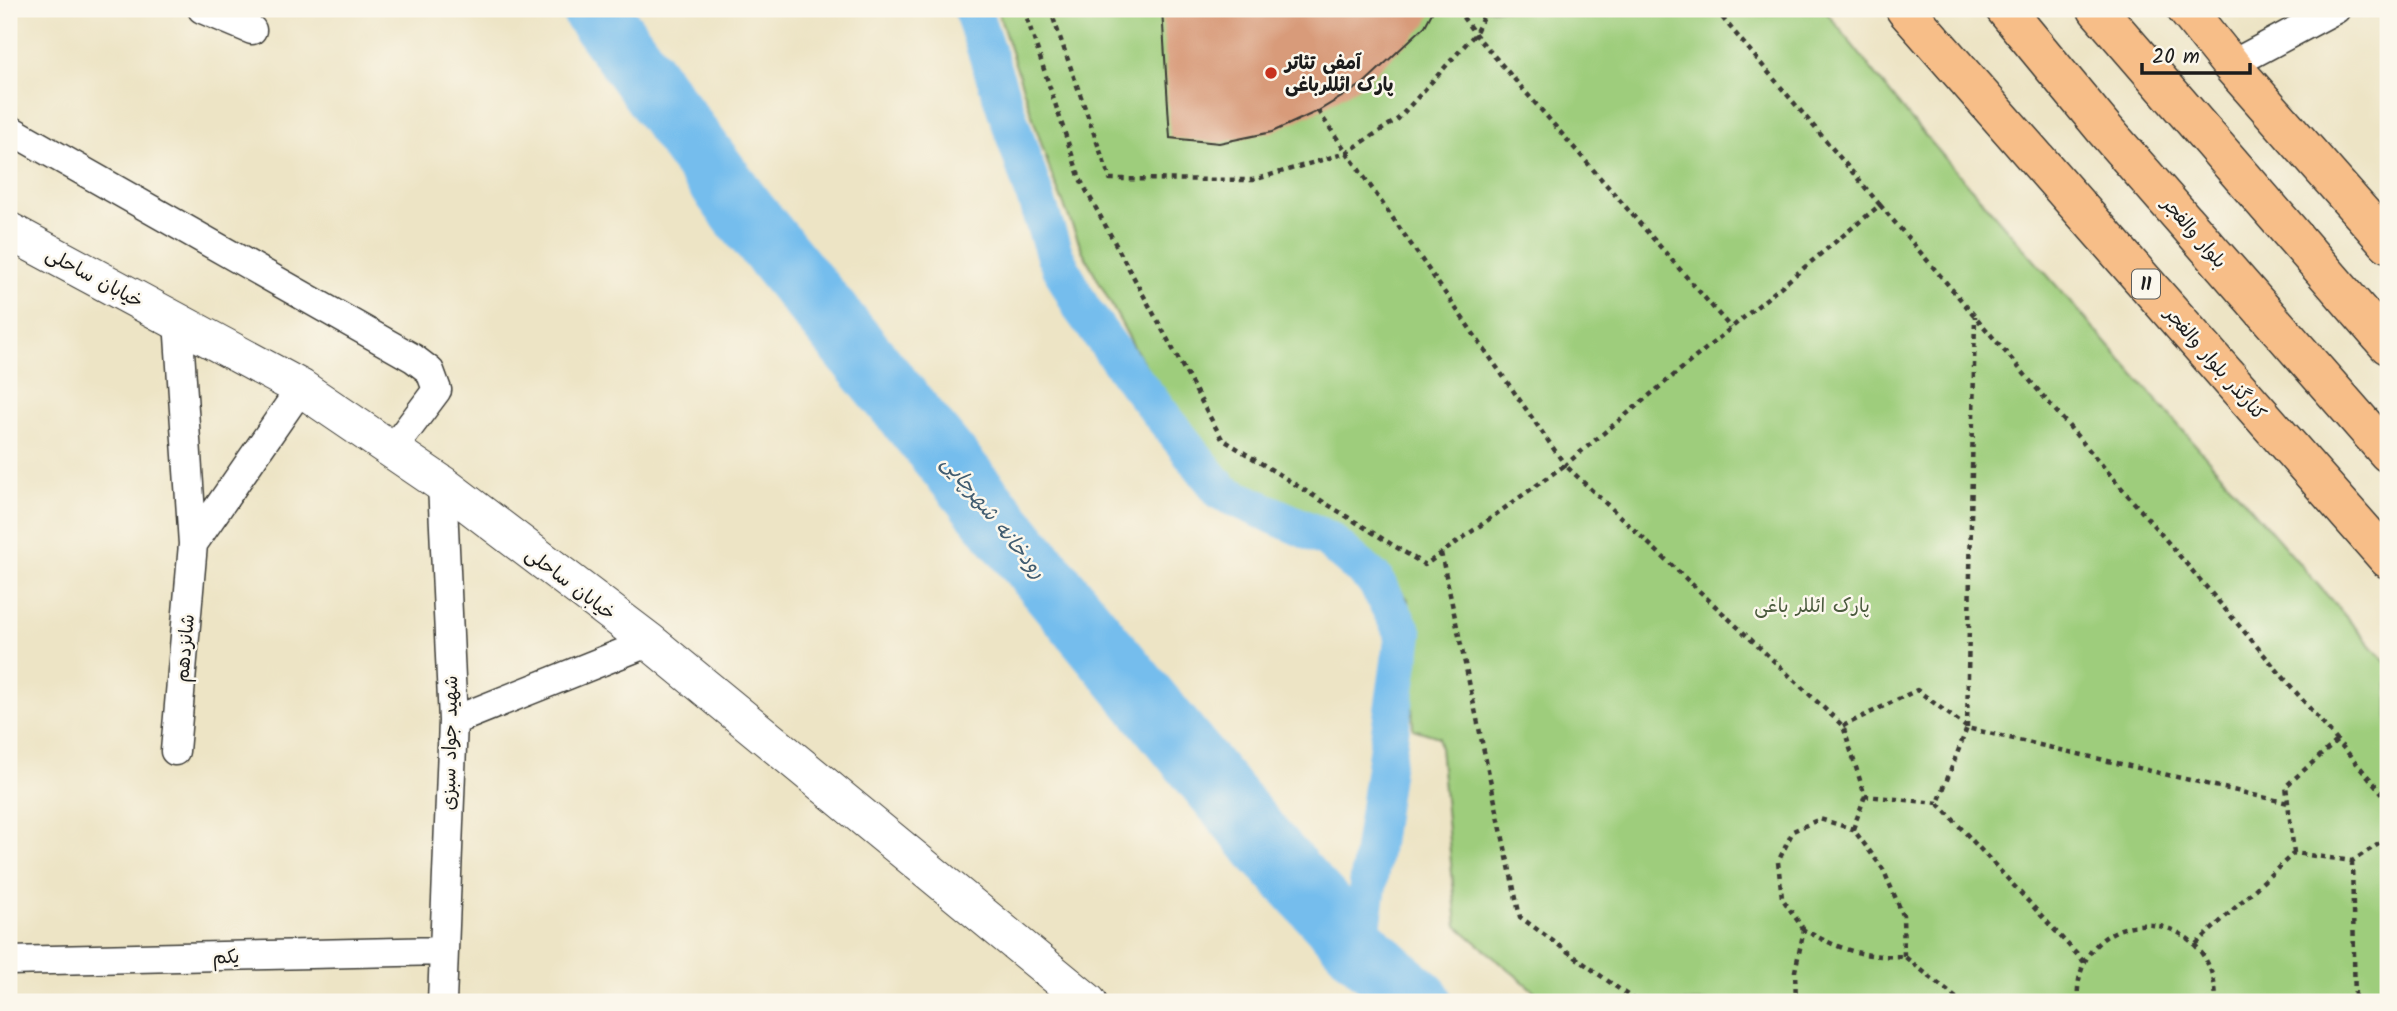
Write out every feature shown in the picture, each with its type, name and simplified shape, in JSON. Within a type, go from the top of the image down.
[{"type":"main road","name":"کنارگذر بلوار والفجر","points":[[1905,9],[2388,559]]},
{"type":"main road","name":"بلوار والفجر","points":[[2005,9],[2105,130],[2388,453]]},
{"type":"main road","points":[[2097,9],[2388,345]]},
{"type":"main road","points":[[2186,9],[2231,65],[2388,243]]},
{"type":"street","points":[[202,9],[252,30]]},
{"type":"street","points":[[2231,65],[2336,9]]},
{"type":"street","points":[[9,129],[414,358],[430,371],[437,390],[392,450]]},
{"type":"street","name":"خیابان ساحلی","points":[[9,231],[301,388],[442,485],[650,642],[1088,1002]]},
{"type":"street","name":"شانزدهم","points":[[175,751],[193,544],[178,321]]},
{"type":"street","points":[[193,544],[301,388]]},
{"type":"street","name":"شهید جواد سبزی","points":[[442,485],[453,721],[442,1002]]},
{"type":"street","points":[[453,721],[650,642]]},
{"type":"street","name":"یکم","points":[[9,961],[442,951]]},
{"type":"path","points":[[1024,9],[1080,179],[1222,439],[1425,565],[1565,466],[1880,205]]},
{"type":"path","points":[[1050,9],[1110,179],[1253,180],[1346,153],[1398,119],[1475,34],[1487,9]]},
{"type":"path","points":[[1457,9],[1475,34],[1731,328]]},
{"type":"path","points":[[1715,9],[2388,800]]},
{"type":"path","points":[[1318,111],[1565,466],[1843,726],[1865,796],[1853,828]]},
{"type":"path","points":[[1938,803],[1967,728],[1975,316]]},
{"type":"path","points":[[1441,554],[1520,917],[1637,1002]]},
{"type":"path","points":[[1843,726],[1917,690],[1967,728],[2288,803]]},
{"type":"path","points":[[2294,853],[2286,786],[2337,741]]},
{"type":"path","points":[[1865,796],[1938,803],[2084,962]]},
{"type":"path","points":[[1904,956],[1903,915],[1883,869],[1853,828],[1820,819],[1793,831],[1778,862],[1782,898],[1804,930],[1844,951],[1879,957],[1904,956],[1961,1002]]},
{"type":"path","points":[[2294,853],[2352,861],[2388,838]]},
{"type":"path","points":[[2196,944],[2294,853]]},
{"type":"path","points":[[2352,861],[2355,1002]]},
{"type":"path","points":[[2078,1002],[2077,986],[2084,962],[2097,944],[2115,931],[2135,924],[2157,924],[2178,931],[2196,944],[2209,962],[2216,983],[2216,1002]]},
{"type":"path","points":[[1797,1002],[1795,971],[1804,930]]},
{"type":"green space","name":"پارک ائللر باغی","points":[[997,9],[1824,9],[1910,118],[2388,665],[2388,1002],[1547,1002],[1457,926],[1439,737],[1413,729],[1408,599],[1369,556],[1330,531],[1254,497],[1200,453],[1134,347],[1083,252],[1052,176]]},
{"type":"building","name":"آمفی تئاتر پارک ائللرباغی","points":[[1162,9],[1434,9],[1425,26],[1363,84],[1318,111],[1272,132],[1219,143],[1170,138]]},
{"type":"waterway","name":"رودخانه شهرچایی","points":[[594,9],[742,211],[1266,847],[1359,948],[1420,1002]]},
{"type":"waterway","points":[[972,9],[1055,256],[1082,309],[1222,492],[1327,539],[1375,580],[1404,634],[1359,948]]},
{"type":"place","name":"آمفی تئاتر پارک ائللرباغی","points":[[1271,73]]}]
